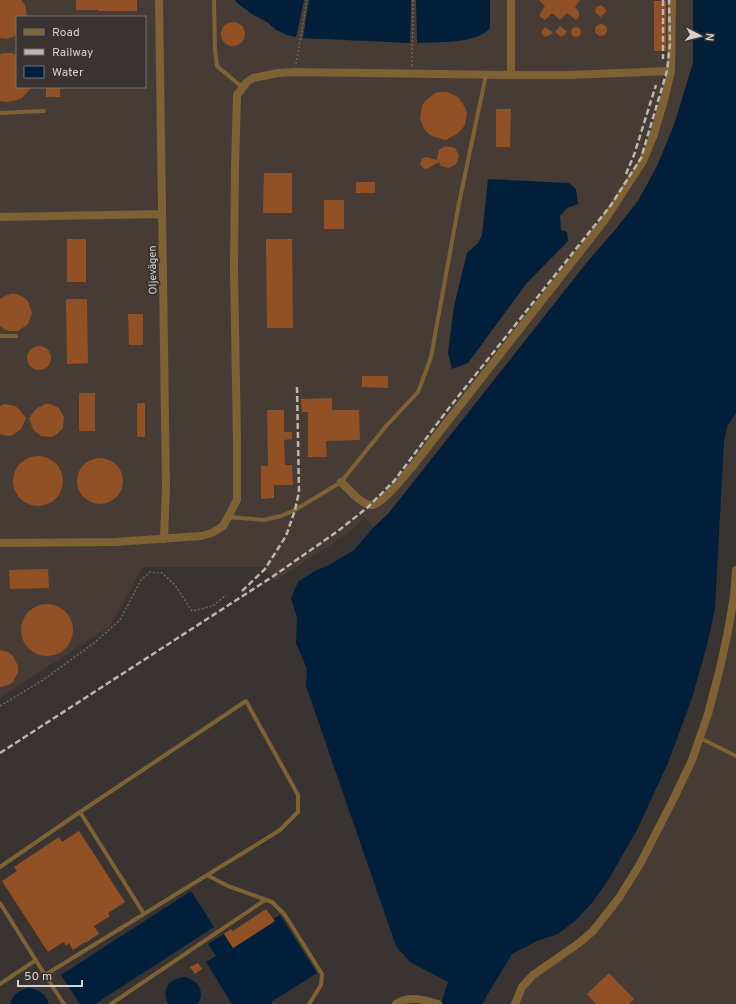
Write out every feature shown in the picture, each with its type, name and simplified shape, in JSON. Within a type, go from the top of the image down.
[{"type":"street","name":"Oljevägen","points":[[159,0],[166,487],[164,539]]},
{"type":"street","points":[[511,0],[511,75]]},
{"type":"street","points":[[341,482],[362,501],[370,505],[383,499],[412,467],[604,221],[643,161],[653,137],[671,71],[672,0]]},
{"type":"street","points":[[0,543],[115,542],[201,536],[212,533],[222,526],[228,517],[236,500],[237,441],[234,269],[237,95],[247,82],[253,78],[278,73],[295,72],[568,75],[671,71]]},
{"type":"street","points":[[0,218],[162,214]]},
{"type":"street","points":[[515,1004],[522,987],[533,975],[579,943],[593,931],[619,898],[640,864],[674,798],[692,760],[708,714],[720,668],[732,610],[736,570]]},
{"type":"street","points":[[396,1004],[413,999],[438,1004]]},
{"type":"lane","points":[[214,0],[215,50],[217,66],[242,87]]},
{"type":"lane","points":[[228,517],[264,520],[281,516],[295,510],[341,482],[387,425],[418,392],[431,357],[459,203],[486,74]]},
{"type":"lane","points":[[0,113],[44,111]]},
{"type":"lane","points":[[0,336],[16,336]]},
{"type":"lane","points":[[0,867],[246,701],[298,795],[298,812],[280,830],[45,975]]},
{"type":"lane","points":[[699,738],[736,756]]},
{"type":"lane","points":[[80,812],[144,914]]},
{"type":"lane","points":[[207,875],[228,886],[272,902],[285,915],[322,974],[321,986],[309,1004]]},
{"type":"lane","points":[[111,1004],[265,900]]},
{"type":"lane","points":[[0,903],[64,1004]]},
{"type":"lane","points":[[0,984],[36,960]]},
{"type":"path","points":[[295,72],[307,0]]},
{"type":"path","points":[[412,74],[413,0]]},
{"type":"path","points":[[0,706],[43,680],[94,643],[120,620],[141,580],[150,572],[162,573],[175,585],[192,611],[213,606],[226,595]]},
{"type":"shaded area","points":[[0,0],[235,0],[252,14],[267,22],[276,30],[296,37],[304,0],[309,0],[304,38],[409,43],[411,0],[416,0],[418,43],[490,23],[490,0],[693,0],[693,63],[674,125],[657,166],[638,201],[588,261],[388,514],[374,527],[365,518],[347,534],[275,581],[268,571],[262,567],[143,567],[110,626],[0,698]]},
{"type":"shaded area","points":[[736,570],[736,1004],[515,1004],[522,987],[579,943],[619,898],[674,798],[708,714]]},
{"type":"water","points":[[235,0],[304,0],[296,37],[276,30],[267,22],[252,14]]},
{"type":"water","points":[[309,0],[411,0],[410,43],[303,38]]},
{"type":"water","points":[[416,0],[490,0],[490,28],[476,37],[466,40],[417,43]]},
{"type":"water","points":[[693,0],[736,0],[736,413],[727,427],[724,441],[715,609],[707,645],[692,698],[668,763],[637,830],[607,882],[591,904],[575,921],[558,934],[537,941],[512,954],[482,1004],[441,1004],[448,982],[410,962],[396,946],[306,686],[307,669],[296,643],[297,618],[291,598],[298,582],[313,572],[331,564],[354,550],[374,527],[388,514],[588,261],[638,201],[657,166],[674,125],[693,63]]},
{"type":"water","points":[[488,179],[569,183],[576,189],[578,204],[567,208],[560,216],[561,230],[567,232],[568,241],[526,284],[468,363],[452,369],[448,353],[454,306],[467,253],[478,243],[482,235]]},
{"type":"water","points":[[191,891],[214,927],[95,1004],[80,1004],[61,975]]},
{"type":"water","points":[[280,915],[317,973],[271,1002],[272,1004],[232,1004],[206,962],[216,956],[208,944],[224,934],[233,948],[274,922],[273,919]]},
{"type":"water","points":[[184,977],[193,980],[199,987],[201,995],[198,1004],[168,1004],[165,994],[170,982]]},
{"type":"water","points":[[29,988],[42,993],[49,1004],[10,1004],[17,993]]},
{"type":"building","points":[[0,0],[21,0],[25,5],[27,16],[16,16],[16,36],[6,39],[0,38]]},
{"type":"building","points":[[76,0],[137,0],[137,11],[76,10]]},
{"type":"building","points":[[539,0],[580,0],[575,7],[579,12],[579,17],[576,20],[567,13],[560,20],[552,13],[545,20],[540,17],[540,14],[545,6]]},
{"type":"building","points":[[654,1],[666,1],[666,51],[654,51]]},
{"type":"building","points":[[601,5],[606,10],[601,17],[595,11],[596,7]]},
{"type":"building","points":[[233,22],[241,26],[245,34],[241,42],[233,46],[225,42],[221,34],[225,26]]},
{"type":"building","points":[[599,24],[603,24],[607,30],[603,36],[599,36],[595,32],[595,28]]},
{"type":"building","points":[[560,26],[567,32],[561,37],[555,32]]},
{"type":"building","points":[[545,27],[553,33],[546,37],[543,36],[541,32]]},
{"type":"building","points":[[576,27],[581,32],[576,37],[571,32]]},
{"type":"building","points":[[12,53],[16,55],[16,88],[31,88],[22,98],[14,101],[0,101],[0,54]]},
{"type":"building","points":[[46,88],[60,88],[60,97],[46,97]]},
{"type":"building","points":[[447,92],[458,97],[467,113],[465,125],[457,134],[446,140],[429,134],[424,129],[420,118],[422,106],[425,101],[435,93]]},
{"type":"building","points":[[496,109],[511,109],[510,147],[496,147]]},
{"type":"building","points":[[446,146],[455,148],[459,156],[456,164],[449,168],[441,166],[439,162],[427,169],[423,168],[420,164],[422,159],[426,157],[437,160],[439,150]]},
{"type":"building","points":[[264,173],[292,173],[292,213],[263,213]]},
{"type":"building","points":[[356,182],[375,182],[375,193],[356,193]]},
{"type":"building","points":[[324,200],[344,200],[344,229],[324,229]]},
{"type":"building","points":[[67,239],[86,239],[86,282],[67,282]]},
{"type":"building","points":[[266,239],[292,239],[293,328],[267,328]]},
{"type":"building","points":[[11,294],[17,294],[28,301],[32,313],[28,324],[18,331],[5,330],[0,326],[0,299]]},
{"type":"building","points":[[66,299],[87,299],[88,363],[67,364]]},
{"type":"building","points":[[128,314],[143,314],[143,345],[129,345]]},
{"type":"building","points":[[39,346],[48,349],[51,358],[48,367],[39,370],[30,367],[27,358],[30,349]]},
{"type":"building","points":[[362,376],[388,376],[388,388],[362,387]]},
{"type":"building","points":[[79,393],[95,393],[95,431],[79,431]]},
{"type":"building","points":[[332,398],[332,410],[359,410],[360,440],[326,441],[327,457],[308,457],[308,412],[302,412],[301,399]]},
{"type":"building","points":[[137,403],[145,403],[145,437],[137,437]]},
{"type":"building","points":[[5,404],[15,406],[26,418],[21,429],[13,435],[8,436],[0,434],[0,406]]},
{"type":"building","points":[[45,404],[50,404],[59,408],[64,417],[63,428],[56,435],[51,437],[41,436],[37,433],[33,429],[29,418],[36,409]]},
{"type":"building","points":[[267,410],[284,410],[284,432],[292,432],[292,439],[284,440],[285,465],[292,465],[293,485],[274,485],[274,498],[261,499],[261,466],[268,466]]},
{"type":"building","points":[[38,456],[48,458],[56,463],[61,471],[63,481],[61,491],[56,499],[48,504],[38,506],[28,504],[20,499],[15,491],[13,481],[15,471],[20,463],[28,458]]},
{"type":"building","points":[[105,458],[117,464],[122,472],[122,490],[117,498],[109,503],[95,504],[83,498],[78,490],[77,476],[83,464],[91,459]]},
{"type":"building","points":[[48,569],[49,588],[10,589],[9,570]]},
{"type":"building","points":[[47,604],[57,606],[65,612],[71,620],[73,630],[71,640],[65,648],[57,654],[47,656],[37,654],[29,648],[23,640],[21,630],[23,620],[29,612],[37,606]]},
{"type":"building","points":[[0,650],[8,652],[13,656],[18,666],[18,672],[13,682],[0,687]]},
{"type":"building","points":[[79,831],[125,902],[108,913],[110,916],[94,926],[99,934],[73,950],[69,943],[66,946],[64,942],[48,952],[2,881],[17,871],[14,867],[59,837],[62,842]]},
{"type":"building","points":[[266,909],[275,921],[233,948],[224,934],[231,929],[233,931]]},
{"type":"building","points":[[198,963],[202,969],[195,974],[190,967]]},
{"type":"building","points":[[609,973],[634,999],[629,1004],[596,1004],[587,994]]},
{"type":"railway","points":[[663,0],[663,59]]},
{"type":"railway","points":[[0,753],[272,577],[338,531],[368,507],[394,481],[449,408],[611,205],[641,158],[667,71],[670,44],[669,0]]},
{"type":"railway","points":[[626,174],[634,155],[656,85]]},
{"type":"railway","points":[[242,591],[265,569],[286,536],[295,510],[299,492],[297,387]]}]
